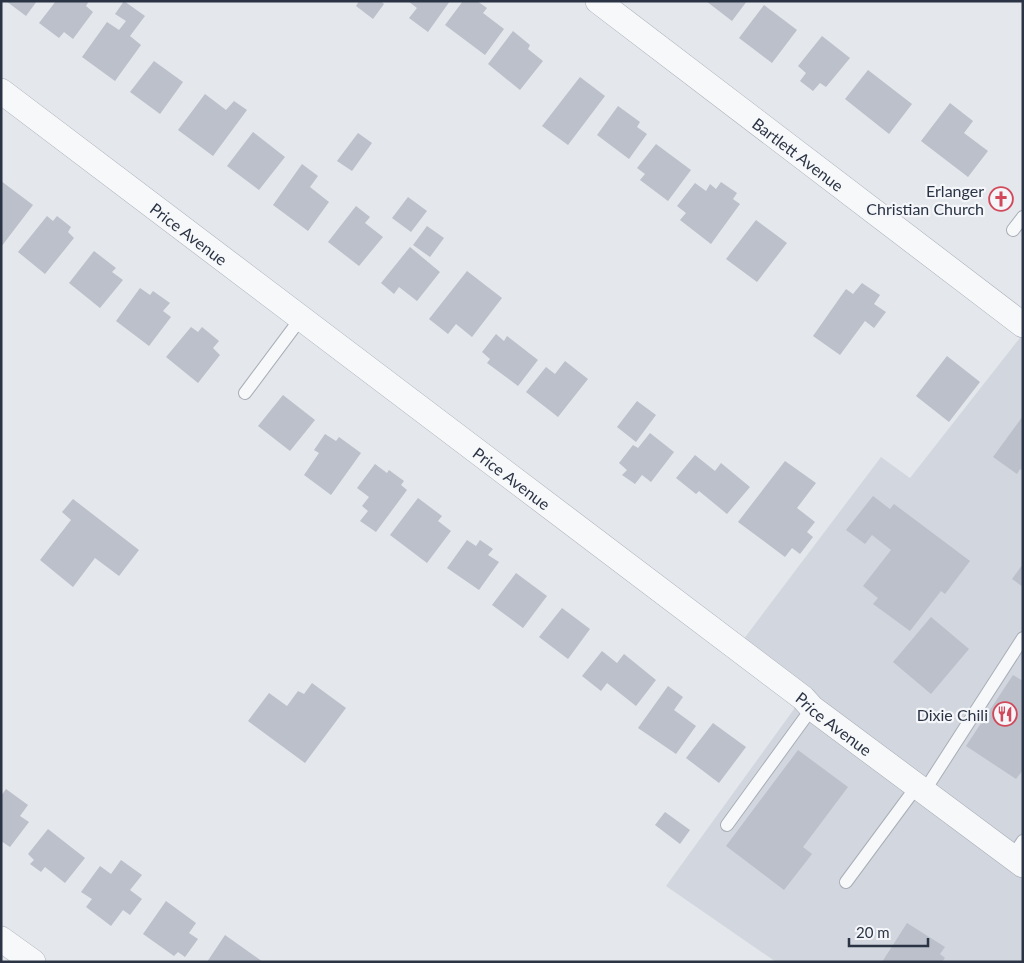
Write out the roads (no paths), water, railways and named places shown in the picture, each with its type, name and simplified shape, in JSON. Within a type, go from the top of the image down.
[{"type":"street","name":"Bartlett Avenue","points":[[598,1],[1023,325]]},
{"type":"street","name":"Price Avenue","points":[[1,91],[803,698],[812,708],[921,788],[1019,854]]},
{"type":"street","points":[[1,939],[33,962]]},
{"type":"lane","points":[[1013,230],[1023,218]]},
{"type":"lane","points":[[244,393],[301,318]]},
{"type":"lane","points":[[846,882],[921,788],[1023,638]]},
{"type":"lane","points":[[727,825],[812,708]]},
{"type":"place","name":"Erlanger Christian Church","points":[[1001,199]]},
{"type":"place","name":"Dixie Chili","points":[[1005,714]]}]
